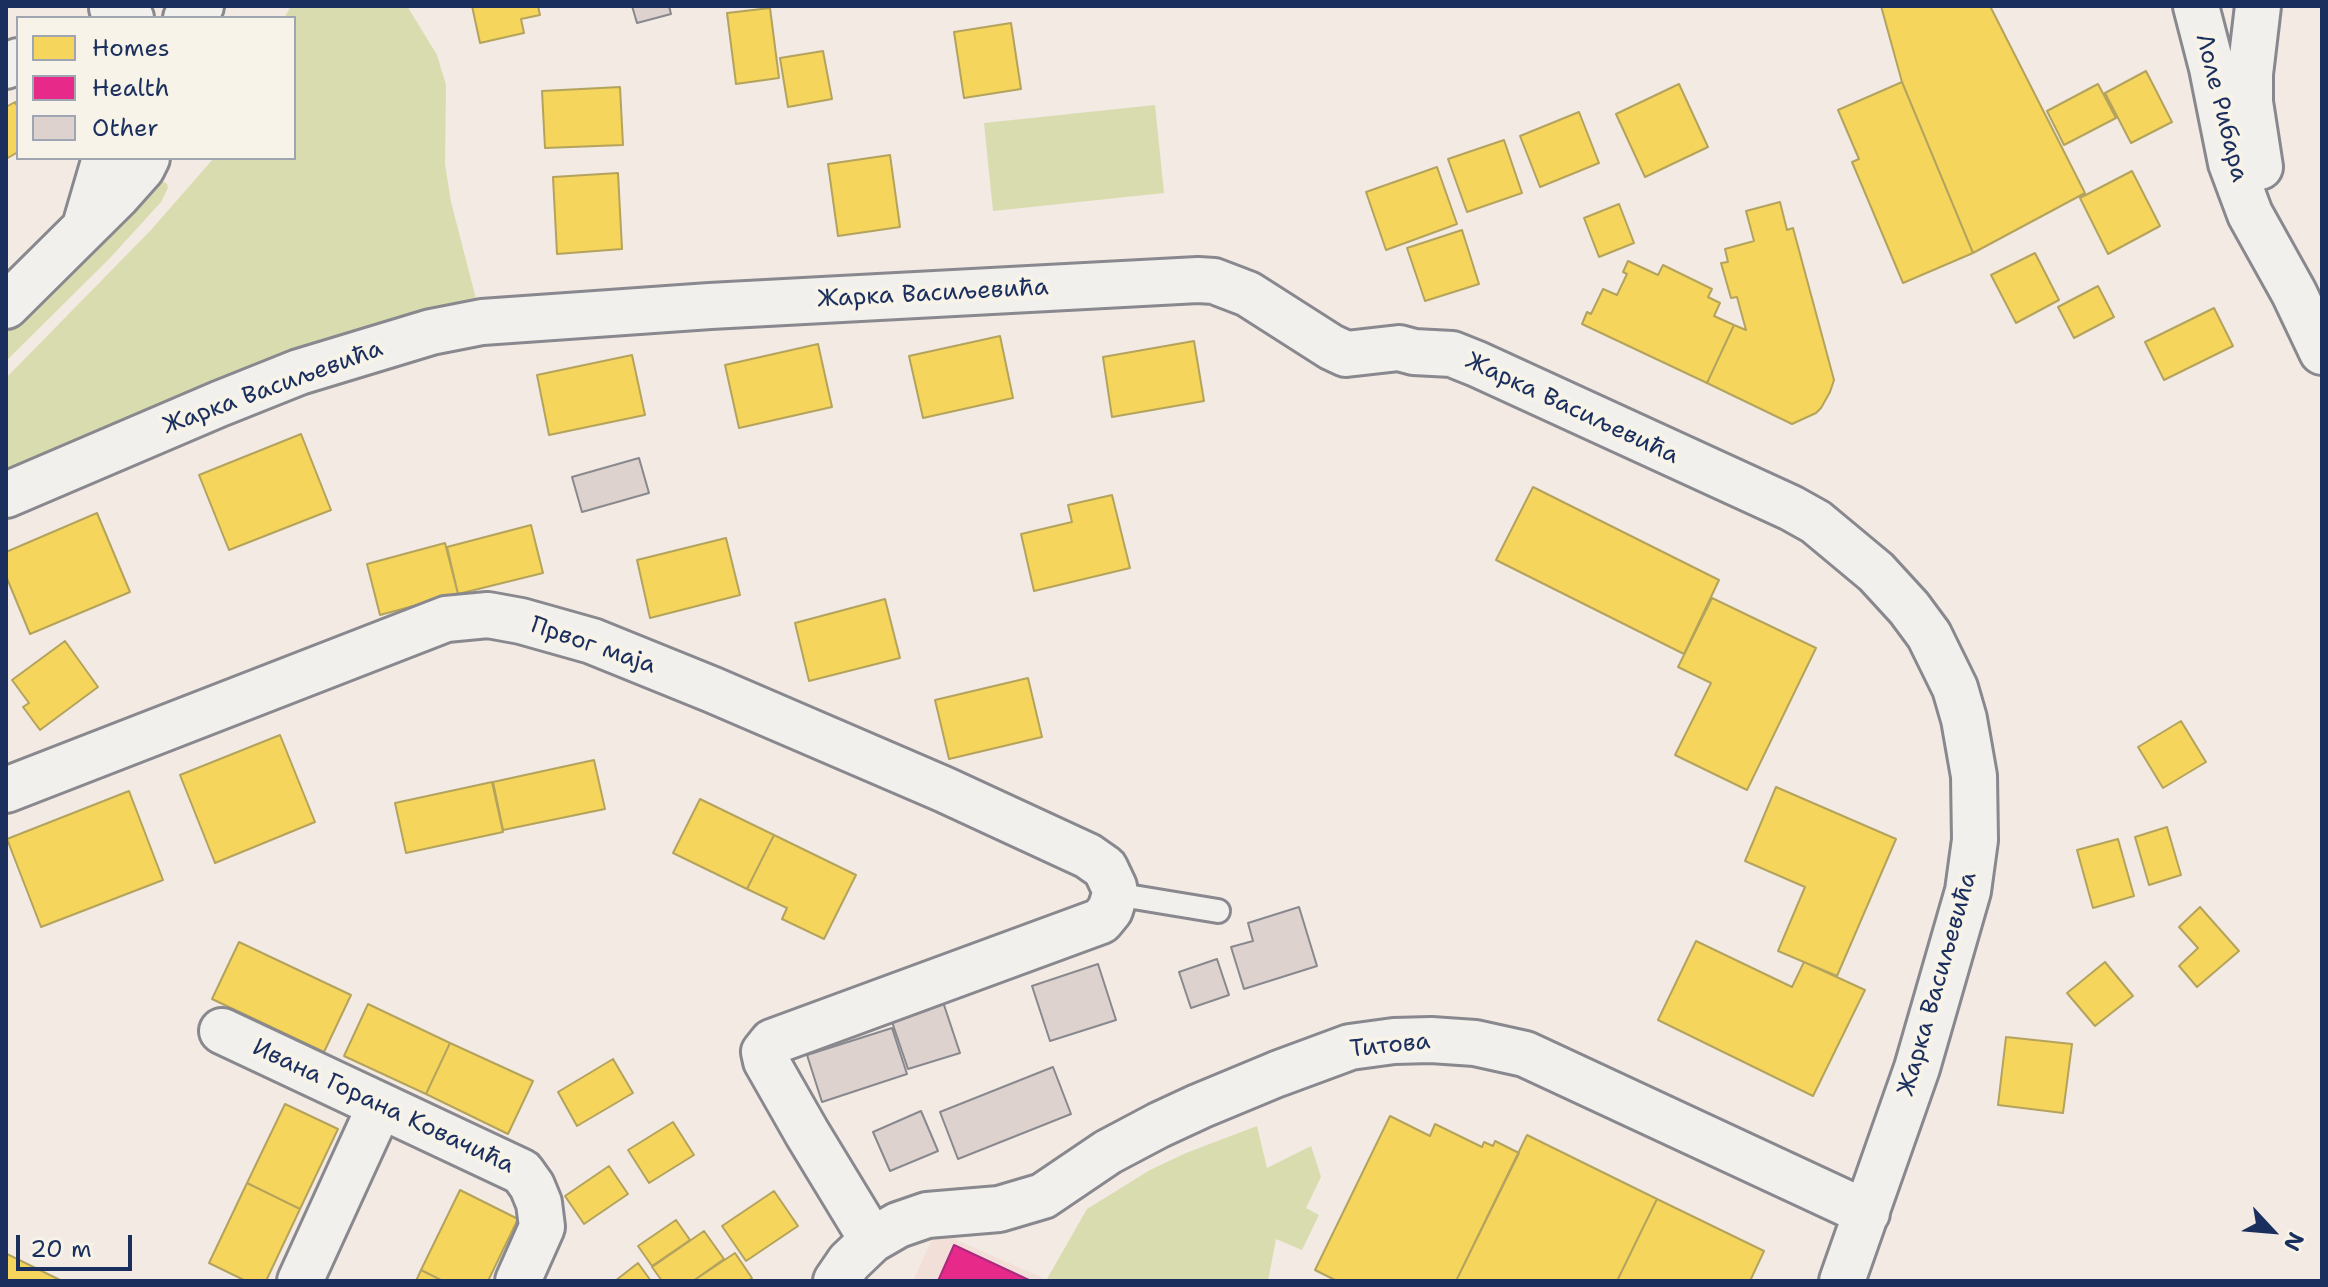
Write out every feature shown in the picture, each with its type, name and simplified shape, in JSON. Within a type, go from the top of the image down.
[{"type":"street","name":"Лоле Рибара","points":[[2196,6],[2231,163],[2250,214],[2294,293],[2322,352]]},
{"type":"street","name":"Лоле Рибара","points":[[2258,6],[2250,102],[2259,163],[2294,293]]},
{"type":"street","points":[[85,226],[104,160]]},
{"type":"street","points":[[6,306],[117,196],[146,160]]},
{"type":"street","name":"Жарка Васиљевића","points":[[6,495],[299,372],[431,332],[482,322],[710,306],[1198,280],[1214,281],[1248,294],[1346,354],[1399,348],[1452,354],[1816,522],[1894,590],[1929,635],[1955,688],[1974,776],[1975,840],[1968,891],[1917,1068],[1842,1281]]},
{"type":"street","name":"Првог маја","points":[[6,790],[446,619],[488,615],[592,641],[713,690],[1055,839],[1097,861],[1109,874],[1106,909]]},
{"type":"street","points":[[872,1240],[807,1133],[766,1061],[764,1052],[772,1042],[1106,909]]},
{"type":"street","name":"Ивана Горана Ковачића","points":[[222,1031],[522,1172],[539,1203],[542,1227],[518,1281]]},
{"type":"street","name":"Титова","points":[[836,1281],[849,1262],[872,1240],[898,1225],[927,1215],[999,1209],[1043,1196],[1108,1152],[1200,1106],[1350,1047],[1406,1040],[1475,1043],[1525,1054],[1867,1213]]},
{"type":"street","points":[[300,1281],[380,1106]]},
{"type":"lane","points":[[1106,909],[1218,911]]},
{"type":"shaded area","points":[[936,1231],[1050,1281],[913,1281]]},
{"type":"green space","points":[[291,6],[407,6],[437,55],[446,85],[445,164],[451,202],[482,322],[6,495],[6,378],[150,231],[212,160],[296,160],[296,16],[285,16]]},
{"type":"green space","points":[[1155,105],[1164,193],[993,211],[984,123]]},
{"type":"green space","points":[[158,178],[168,188],[161,202],[110,258],[6,361],[6,334]]},
{"type":"green space","points":[[1257,1126],[1267,1168],[1311,1146],[1321,1177],[1306,1208],[1319,1215],[1302,1250],[1276,1239],[1268,1281],[1047,1279],[1087,1209],[1150,1170]]},
{"type":"building: Homes","points":[[472,6],[538,6],[540,15],[521,19],[524,33],[480,43]]},
{"type":"building: Homes","points":[[1881,6],[1990,6],[2085,193],[1973,253],[1902,82]]},
{"type":"building: Homes","points":[[770,8],[779,78],[736,84],[727,13]]},
{"type":"building: Homes","points":[[1011,23],[1021,89],[964,98],[954,32]]},
{"type":"building: Homes","points":[[823,51],[832,99],[788,107],[780,58]]},
{"type":"building: Homes","points":[[2146,71],[2172,122],[2131,143],[2105,93]]},
{"type":"building: Homes","points":[[1902,82],[1973,253],[1903,283],[1852,162],[1859,159],[1838,110]]},
{"type":"building: Homes","points":[[1679,84],[1708,147],[1645,177],[1616,114]]},
{"type":"building: Homes","points":[[2098,84],[2116,118],[2064,145],[2047,111]]},
{"type":"building: Homes","points":[[620,87],[623,145],[545,148],[542,91]]},
{"type":"building: Homes","points":[[16,104],[16,153],[6,159],[6,107]]},
{"type":"building: Homes","points":[[1579,112],[1599,163],[1540,187],[1520,136]]},
{"type":"building: Homes","points":[[1504,140],[1522,193],[1467,212],[1448,159]]},
{"type":"building: Homes","points":[[890,155],[900,227],[838,236],[828,164]]},
{"type":"building: Homes","points":[[1437,167],[1457,224],[1386,250],[1366,192]]},
{"type":"building: Homes","points":[[2132,171],[2160,226],[2108,254],[2080,198]]},
{"type":"building: Homes","points":[[618,173],[622,249],[557,254],[553,177]]},
{"type":"building: Homes","points":[[1780,202],[1787,230],[1793,228],[1834,380],[1821,408],[1792,424],[1707,383],[1734,325],[1746,330],[1737,297],[1731,298],[1721,263],[1728,262],[1725,249],[1754,241],[1746,211]]},
{"type":"building: Homes","points":[[1619,204],[1634,243],[1599,257],[1584,218]]},
{"type":"building: Homes","points":[[1462,230],[1479,284],[1425,301],[1407,248]]},
{"type":"building: Homes","points":[[2035,253],[2059,300],[2016,323],[1991,275]]},
{"type":"building: Homes","points":[[1628,261],[1658,275],[1663,265],[1712,289],[1708,297],[1720,303],[1714,316],[1734,325],[1707,383],[1582,324],[1587,312],[1591,314],[1603,289],[1617,295],[1627,274],[1623,272]]},
{"type":"building: Homes","points":[[2098,286],[2114,317],[2074,338],[2058,307]]},
{"type":"building: Homes","points":[[2214,308],[2233,346],[2164,380],[2145,342]]},
{"type":"building: Homes","points":[[1000,336],[1013,398],[923,418],[909,356]]},
{"type":"building: Homes","points":[[1194,341],[1204,401],[1112,417],[1103,357]]},
{"type":"building: Homes","points":[[818,344],[832,407],[739,428],[725,365]]},
{"type":"building: Homes","points":[[632,355],[645,415],[549,435],[537,375]]},
{"type":"building: Homes","points":[[301,434],[331,510],[229,550],[199,475]]},
{"type":"building: Homes","points":[[1533,487],[1719,580],[1684,654],[1496,560]]},
{"type":"building: Homes","points":[[1112,495],[1130,568],[1034,591],[1021,534],[1072,522],[1068,505]]},
{"type":"building: Homes","points":[[97,513],[130,592],[30,634],[6,576],[6,552]]},
{"type":"building: Homes","points":[[531,525],[543,573],[458,594],[447,547]]},
{"type":"building: Homes","points":[[726,538],[740,595],[650,618],[637,560]]},
{"type":"building: Homes","points":[[445,543],[458,594],[380,615],[367,564]]},
{"type":"building: Homes","points":[[1712,598],[1816,648],[1747,790],[1675,755],[1711,683],[1678,667]]},
{"type":"building: Homes","points":[[885,599],[900,658],[809,681],[795,623]]},
{"type":"building: Homes","points":[[65,641],[98,687],[40,730],[23,707],[29,703],[12,680]]},
{"type":"building: Homes","points":[[1028,678],[1042,737],[949,759],[935,700]]},
{"type":"building: Homes","points":[[2181,721],[2206,762],[2163,788],[2138,747]]},
{"type":"building: Homes","points":[[280,735],[315,822],[215,863],[180,775]]},
{"type":"building: Homes","points":[[594,760],[605,809],[503,830],[493,782]]},
{"type":"building: Homes","points":[[492,782],[503,832],[406,853],[395,803]]},
{"type":"building: Homes","points":[[1776,787],[1896,839],[1837,976],[1778,951],[1805,887],[1745,861]]},
{"type":"building: Homes","points":[[129,791],[163,880],[41,927],[7,839]]},
{"type":"building: Homes","points":[[700,799],[774,835],[747,889],[673,853]]},
{"type":"building: Homes","points":[[2167,827],[2181,875],[2149,885],[2135,837]]},
{"type":"building: Homes","points":[[774,835],[856,875],[824,939],[782,919],[787,908],[747,889]]},
{"type":"building: Homes","points":[[2118,839],[2134,896],[2093,908],[2077,850]]},
{"type":"building: Homes","points":[[2200,907],[2239,951],[2197,987],[2179,966],[2198,948],[2179,927]]},
{"type":"building: Homes","points":[[1696,941],[1792,987],[1804,962],[1865,990],[1813,1096],[1658,1020]]},
{"type":"building: Homes","points":[[239,942],[351,995],[324,1052],[212,999]]},
{"type":"building: Homes","points":[[2105,962],[2133,996],[2095,1026],[2067,993]]},
{"type":"building: Homes","points":[[368,1004],[450,1043],[426,1094],[344,1056]]},
{"type":"building: Homes","points":[[2006,1037],[2072,1044],[2063,1113],[1998,1105]]},
{"type":"building: Homes","points":[[450,1043],[533,1081],[508,1134],[426,1094]]},
{"type":"building: Homes","points":[[613,1059],[633,1093],[577,1126],[558,1092]]},
{"type":"building: Homes","points":[[285,1104],[338,1129],[300,1209],[247,1183]]},
{"type":"building: Homes","points":[[1390,1116],[1430,1136],[1435,1124],[1482,1147],[1484,1142],[1493,1146],[1495,1141],[1519,1153],[1456,1281],[1337,1281],[1315,1270]]},
{"type":"building: Homes","points":[[673,1122],[694,1155],[649,1183],[628,1150]]},
{"type":"building: Homes","points":[[1527,1135],[1657,1199],[1617,1281],[1456,1281]]},
{"type":"building: Homes","points":[[609,1166],[628,1194],[584,1224],[565,1196]]},
{"type":"building: Homes","points":[[247,1183],[300,1209],[266,1281],[246,1281],[209,1263]]},
{"type":"building: Homes","points":[[460,1190],[518,1219],[488,1281],[443,1281],[421,1270]]},
{"type":"building: Homes","points":[[774,1191],[798,1226],[746,1261],[722,1226]]},
{"type":"building: Homes","points":[[1657,1199],[1764,1251],[1750,1281],[1617,1281]]},
{"type":"building: Homes","points":[[676,1220],[690,1240],[652,1266],[638,1246]]},
{"type":"building: Homes","points":[[704,1231],[724,1259],[693,1281],[662,1281],[652,1267]]},
{"type":"building: Homes","points":[[735,1253],[752,1278],[748,1281],[693,1281]]},
{"type":"building: Homes","points":[[7,1254],[62,1281],[6,1281]]},
{"type":"building: Homes","points":[[638,1263],[651,1281],[615,1281]]},
{"type":"building: Homes","points":[[421,1270],[443,1281],[416,1281]]},
{"type":"building: Health","points":[[954,1245],[1031,1281],[938,1281]]},
{"type":"building: Other","points":[[632,6],[669,6],[671,14],[637,23]]},
{"type":"building: Other","points":[[639,458],[649,493],[582,512],[572,477]]},
{"type":"building: Other","points":[[1299,907],[1317,966],[1244,989],[1231,947],[1253,941],[1248,923]]},
{"type":"building: Other","points":[[1217,959],[1229,995],[1191,1008],[1179,972]]},
{"type":"building: Other","points":[[1098,964],[1116,1020],[1050,1041],[1032,986]]},
{"type":"building: Other","points":[[941,996],[960,1053],[908,1069],[889,1013]]},
{"type":"building: Other","points":[[892,1028],[907,1074],[822,1102],[807,1055]]},
{"type":"building: Other","points":[[1053,1067],[1071,1114],[958,1159],[940,1112]]},
{"type":"building: Other","points":[[921,1111],[938,1151],[890,1171],[873,1132]]}]
